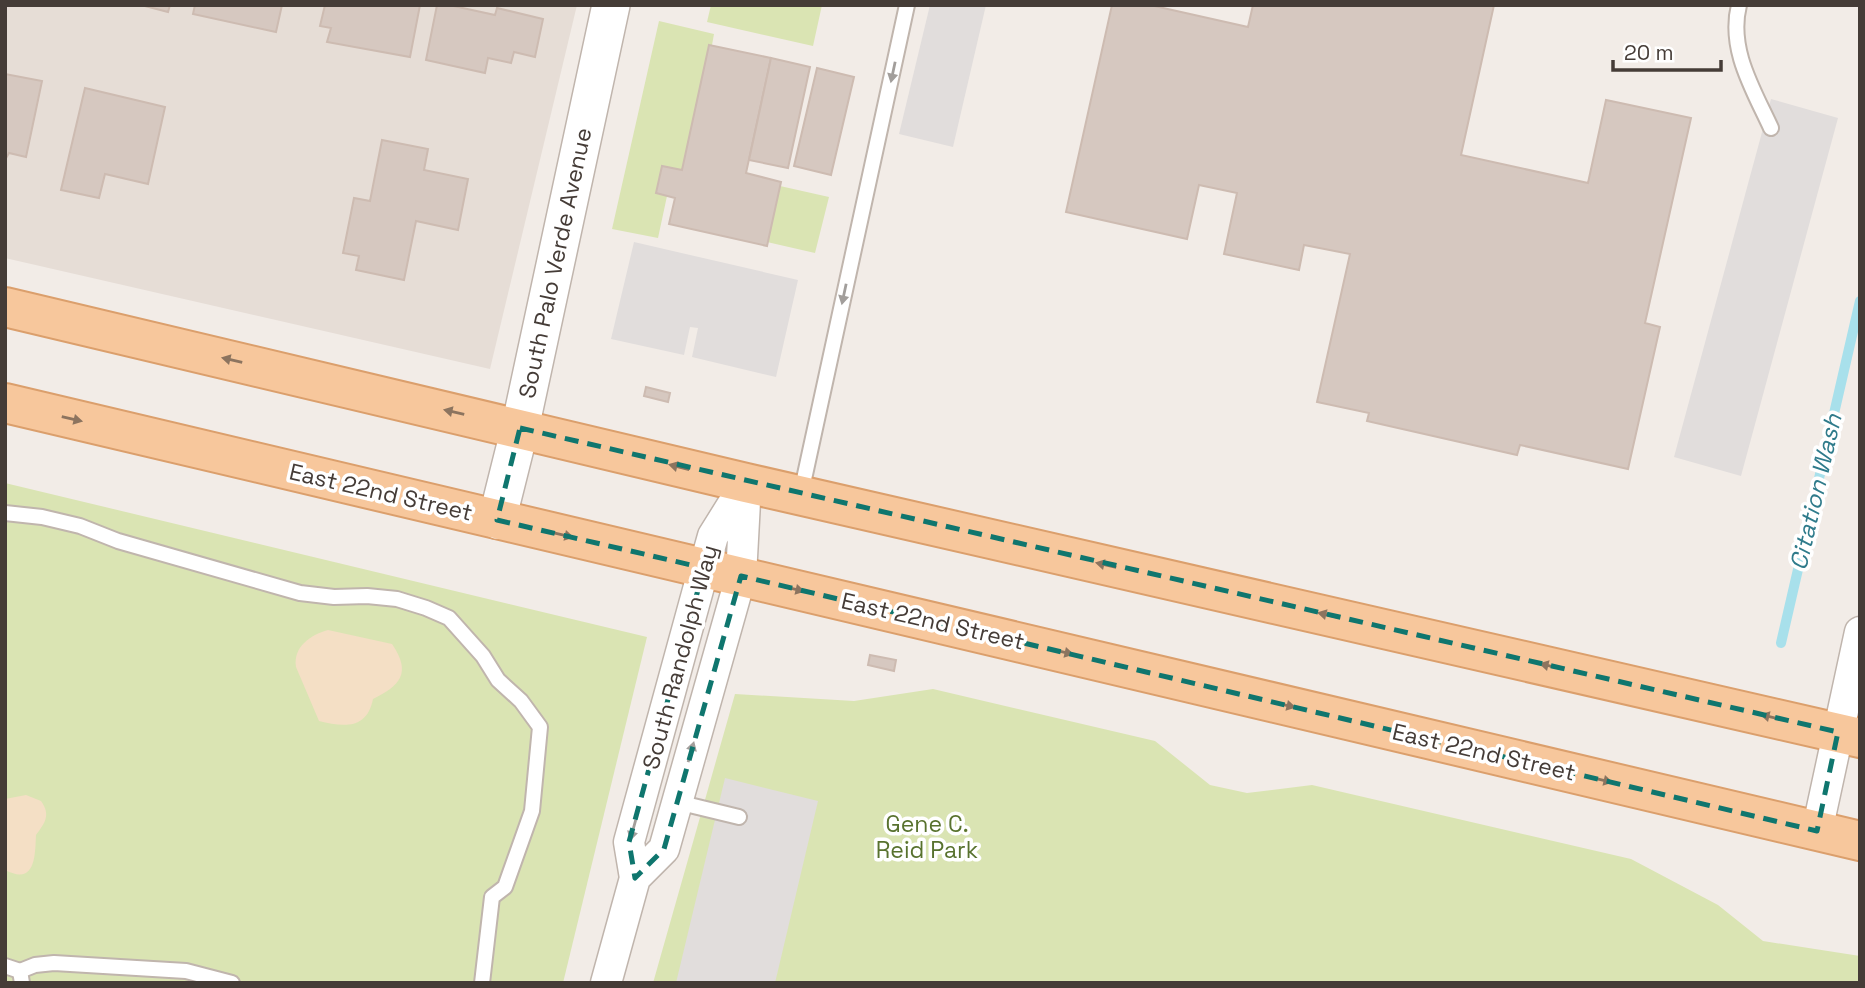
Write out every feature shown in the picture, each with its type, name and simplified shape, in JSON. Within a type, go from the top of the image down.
[{"type":"main road","points":[[5,307],[746,483],[1849,735]]},
{"type":"main road","name":"East 22nd Street","points":[[5,403],[1860,841]]},
{"type":"street","name":"South Palo Verde Avenue","points":[[496,520],[520,428],[611,5]]},
{"type":"street","name":"South Randolph Way","points":[[606,983],[635,878],[629,842],[704,568],[713,536],[746,483]]},
{"type":"street","name":"South Randolph Way","points":[[635,878],[664,849],[741,576],[746,483]]},
{"type":"street","points":[[1817,831],[1849,735],[1860,632]]},
{"type":"lane","points":[[800,495],[907,5]]},
{"type":"lane","points":[[1739,5],[1736,17],[1738,53],[1771,128]]},
{"type":"lane","points":[[5,513],[42,517],[80,526],[118,541],[300,593],[397,599],[449,618],[483,656],[498,680],[521,701],[540,727],[532,811],[505,887],[492,897],[482,983]]},
{"type":"lane","points":[[677,802],[739,817]]},
{"type":"lane","points":[[5,966],[21,977],[35,965],[54,963],[186,971],[232,983]]},
{"type":"highlighted area","points":[[520,428],[1838,732],[1817,831],[741,576],[664,849],[635,878],[629,842],[704,568],[497,520]]},
{"type":"shaded area","points":[[5,5],[577,5],[490,369],[5,258]]},
{"type":"shaded area","points":[[930,5],[986,5],[953,147],[899,134]]},
{"type":"shaded area","points":[[1771,99],[1838,118],[1741,476],[1674,457]]},
{"type":"shaded area","points":[[634,242],[798,280],[776,377],[692,357],[698,328],[690,327],[684,355],[611,339]]},
{"type":"shaded area","points":[[725,778],[818,801],[775,983],[676,983]]},
{"type":"green space","points":[[711,5],[822,5],[813,46],[707,22]]},
{"type":"green space","points":[[659,21],[714,34],[712,45],[709,45],[682,170],[667,196],[658,238],[612,229]]},
{"type":"green space","points":[[780,186],[829,197],[815,253],[767,242]]},
{"type":"green space","points":[[5,483],[647,637],[563,983],[5,983]]},
{"type":"green space","name":"Gene C. Reid Park","points":[[933,689],[1155,741],[1210,785],[1247,793],[1312,785],[1631,859],[1718,905],[1763,941],[1860,956],[1860,983],[653,983],[735,694],[854,701]]},
{"type":"sand","points":[[328,630],[392,644],[401,663],[402,671],[396,684],[373,699],[365,716],[353,724],[319,721],[296,667],[297,653],[304,643]]},
{"type":"sand","points":[[26,795],[41,801],[46,815],[36,835],[32,866],[23,874],[15,874],[5,870],[5,799]]},
{"type":"building","points":[[141,5],[170,5],[168,12]]},
{"type":"building","points":[[195,5],[282,5],[276,32],[193,14]]},
{"type":"building","points":[[325,5],[420,5],[410,57],[327,42],[331,28],[320,26]]},
{"type":"building","points":[[437,5],[495,15],[497,8],[543,19],[535,57],[514,52],[511,63],[488,58],[485,73],[426,60]]},
{"type":"building","points":[[1112,5],[1150,5],[1248,27],[1253,5],[1494,5],[1461,155],[1588,183],[1606,100],[1691,118],[1645,323],[1660,327],[1628,469],[1520,445],[1517,455],[1367,421],[1369,413],[1317,402],[1350,254],[1304,245],[1299,270],[1224,254],[1237,193],[1199,185],[1187,239],[1066,212]]},
{"type":"building","points":[[709,45],[771,58],[746,173],[781,182],[767,246],[669,224],[675,198],[656,193],[662,166],[682,170]]},
{"type":"building","points":[[771,58],[810,67],[788,168],[749,160]]},
{"type":"building","points":[[817,68],[854,77],[831,175],[794,166]]},
{"type":"building","points":[[5,74],[42,81],[26,157],[9,153],[5,160]]},
{"type":"building","points":[[85,88],[165,107],[148,184],[105,174],[99,198],[61,190]]},
{"type":"building","points":[[382,140],[428,149],[424,170],[468,179],[458,230],[416,221],[404,280],[356,270],[359,256],[343,253],[354,198],[370,201]]},
{"type":"building","points":[[646,387],[670,393],[668,402],[644,396]]},
{"type":"building","points":[[870,655],[896,660],[894,671],[868,665]]},
{"type":"waterway","name":"Citation Wash","points":[[1781,643],[1860,301]]}]
